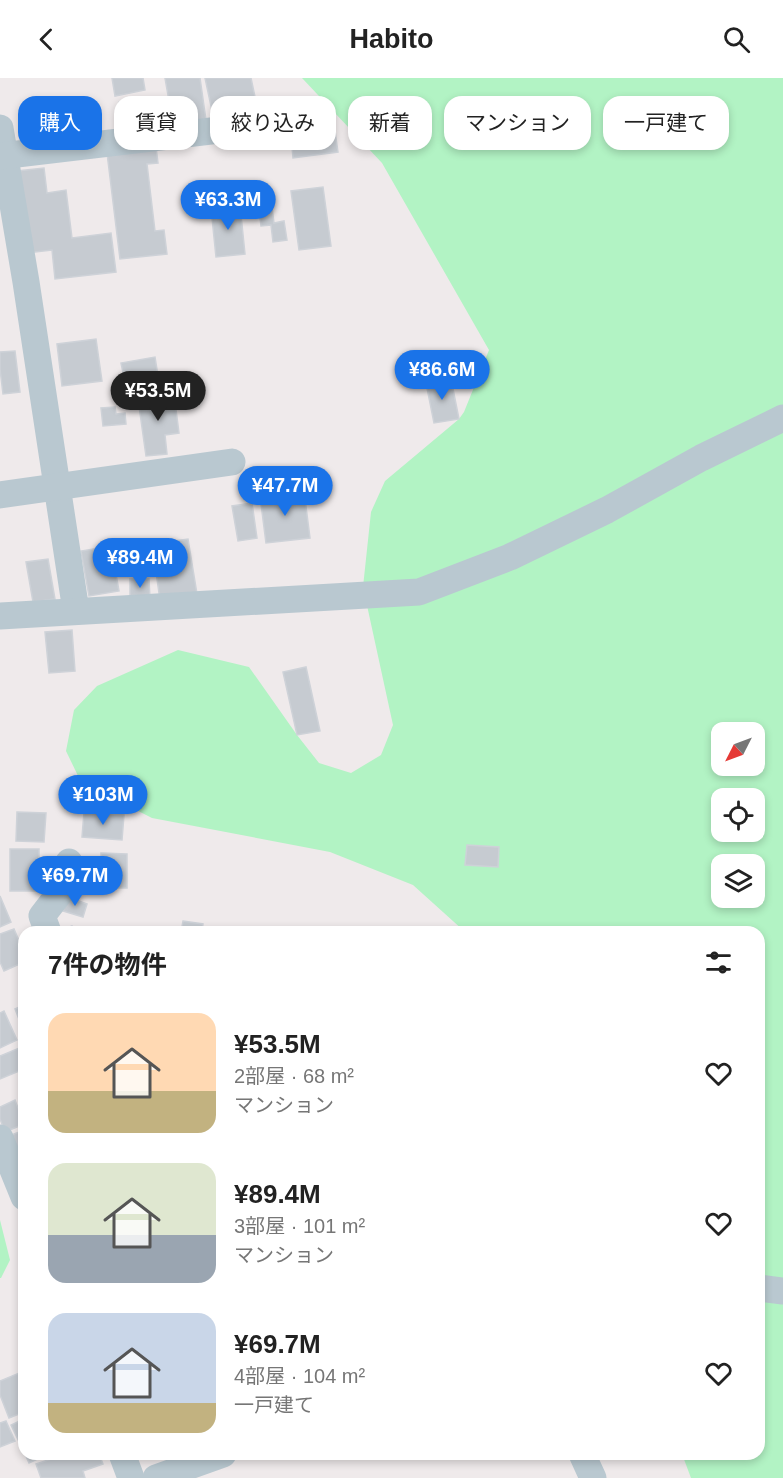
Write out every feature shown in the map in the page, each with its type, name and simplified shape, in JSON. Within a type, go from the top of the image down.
[{"type":"street","points":[[0,129],[2,156],[28,294],[76,611]]},
{"type":"street","points":[[2,156],[210,131]]},
{"type":"street","points":[[0,616],[419,592],[510,557],[607,510],[701,458],[783,418]]},
{"type":"street","points":[[0,495],[231,462]]},
{"type":"street","points":[[46,926],[42,916],[69,881],[69,862]]},
{"type":"street","points":[[0,1138],[18,1182]]},
{"type":"street","points":[[765,1289],[783,1291]]},
{"type":"street","points":[[124,1460],[131,1478]]},
{"type":"street","points":[[156,1478],[206,1460]]},
{"type":"street","points":[[585,1460],[593,1478]]},
{"type":"green space","points":[[302,78],[783,78],[783,1478],[691,1478],[684,1460],[765,1460],[765,926],[458,926],[413,885],[330,852],[152,818],[81,782],[66,751],[74,710],[97,686],[178,650],[249,667],[319,763],[351,773],[381,755],[393,725],[363,587],[371,512],[385,481],[459,419],[489,350],[382,163],[370,150],[432,150],[432,96],[348,96],[348,127],[336,114],[336,96],[319,96]]},
{"type":"green space","points":[[0,1220],[10,1260],[1,1278],[0,1278]]},
{"type":"building","points":[[112,78],[143,78],[145,90],[115,96]]},
{"type":"building","points":[[165,78],[200,78],[206,120],[198,121],[198,96],[168,96]]},
{"type":"building","points":[[205,78],[251,78],[255,96],[210,96],[210,101]]},
{"type":"building","points":[[336,138],[338,152],[293,158],[292,150],[336,150]]},
{"type":"building","points":[[156,150],[158,163],[147,164],[155,231],[164,230],[167,254],[120,259],[107,153]]},
{"type":"building","points":[[44,168],[47,193],[66,190],[72,238],[111,233],[116,272],[55,279],[52,250],[27,253],[17,171]]},
{"type":"building","points":[[323,187],[331,246],[299,250],[291,191]]},
{"type":"building","points":[[240,205],[245,254],[216,257],[211,208]]},
{"type":"building","points":[[272,207],[274,223],[284,221],[287,240],[273,242],[271,225],[261,226],[259,209]]},
{"type":"building","points":[[96,339],[102,381],[62,386],[57,344]]},
{"type":"building","points":[[15,351],[20,392],[3,394],[0,352]]},
{"type":"building","points":[[155,357],[158,376],[125,382],[121,363]]},
{"type":"building","points":[[451,379],[459,419],[434,423],[426,383]]},
{"type":"building","points":[[174,394],[179,433],[165,435],[167,454],[146,456],[138,399]]},
{"type":"building","points":[[115,407],[116,414],[125,413],[126,424],[103,426],[101,408]]},
{"type":"building","points":[[304,491],[310,538],[266,543],[260,496]]},
{"type":"building","points":[[252,503],[257,538],[238,541],[232,506]]},
{"type":"building","points":[[188,539],[197,594],[160,600],[152,544]]},
{"type":"building","points":[[111,546],[119,591],[89,596],[81,551]]},
{"type":"building","points":[[48,559],[55,599],[33,602],[26,562]]},
{"type":"building","points":[[130,579],[149,579],[150,599],[130,599]]},
{"type":"building","points":[[72,630],[75,671],[49,673],[45,632]]},
{"type":"building","points":[[306,667],[320,731],[297,735],[283,672]]},
{"type":"building","points":[[17,812],[46,813],[44,842],[16,841]]},
{"type":"building","points":[[84,812],[124,815],[122,840],[82,837]]},
{"type":"building","points":[[467,845],[499,847],[498,867],[465,865]]},
{"type":"building","points":[[10,849],[39,849],[39,891],[10,891]]},
{"type":"building","points":[[101,853],[127,854],[127,888],[101,888]]},
{"type":"building","points":[[0,896],[11,922],[0,927]]},
{"type":"building","points":[[68,897],[87,904],[83,917],[63,911]]},
{"type":"building","points":[[183,921],[203,924],[203,926],[182,926]]},
{"type":"building","points":[[14,929],[18,938],[18,965],[4,971],[0,962],[0,934]]},
{"type":"building","points":[[4,1011],[17,1040],[0,1048],[0,1013]]},
{"type":"building","points":[[18,1048],[18,1072],[0,1079],[0,1056]]},
{"type":"building","points":[[15,1100],[18,1108],[18,1127],[5,1132],[0,1119],[0,1107]]},
{"type":"building","points":[[18,1132],[18,1147],[14,1149],[9,1136]]},
{"type":"building","points":[[18,1374],[18,1414],[9,1418],[0,1395],[0,1381]]},
{"type":"building","points":[[6,1421],[15,1441],[0,1447],[0,1423]]},
{"type":"building","points":[[18,1422],[18,1440],[11,1425]]},
{"type":"building","points":[[48,1460],[101,1460],[103,1464],[83,1471],[85,1478],[41,1478],[36,1464]]}]
